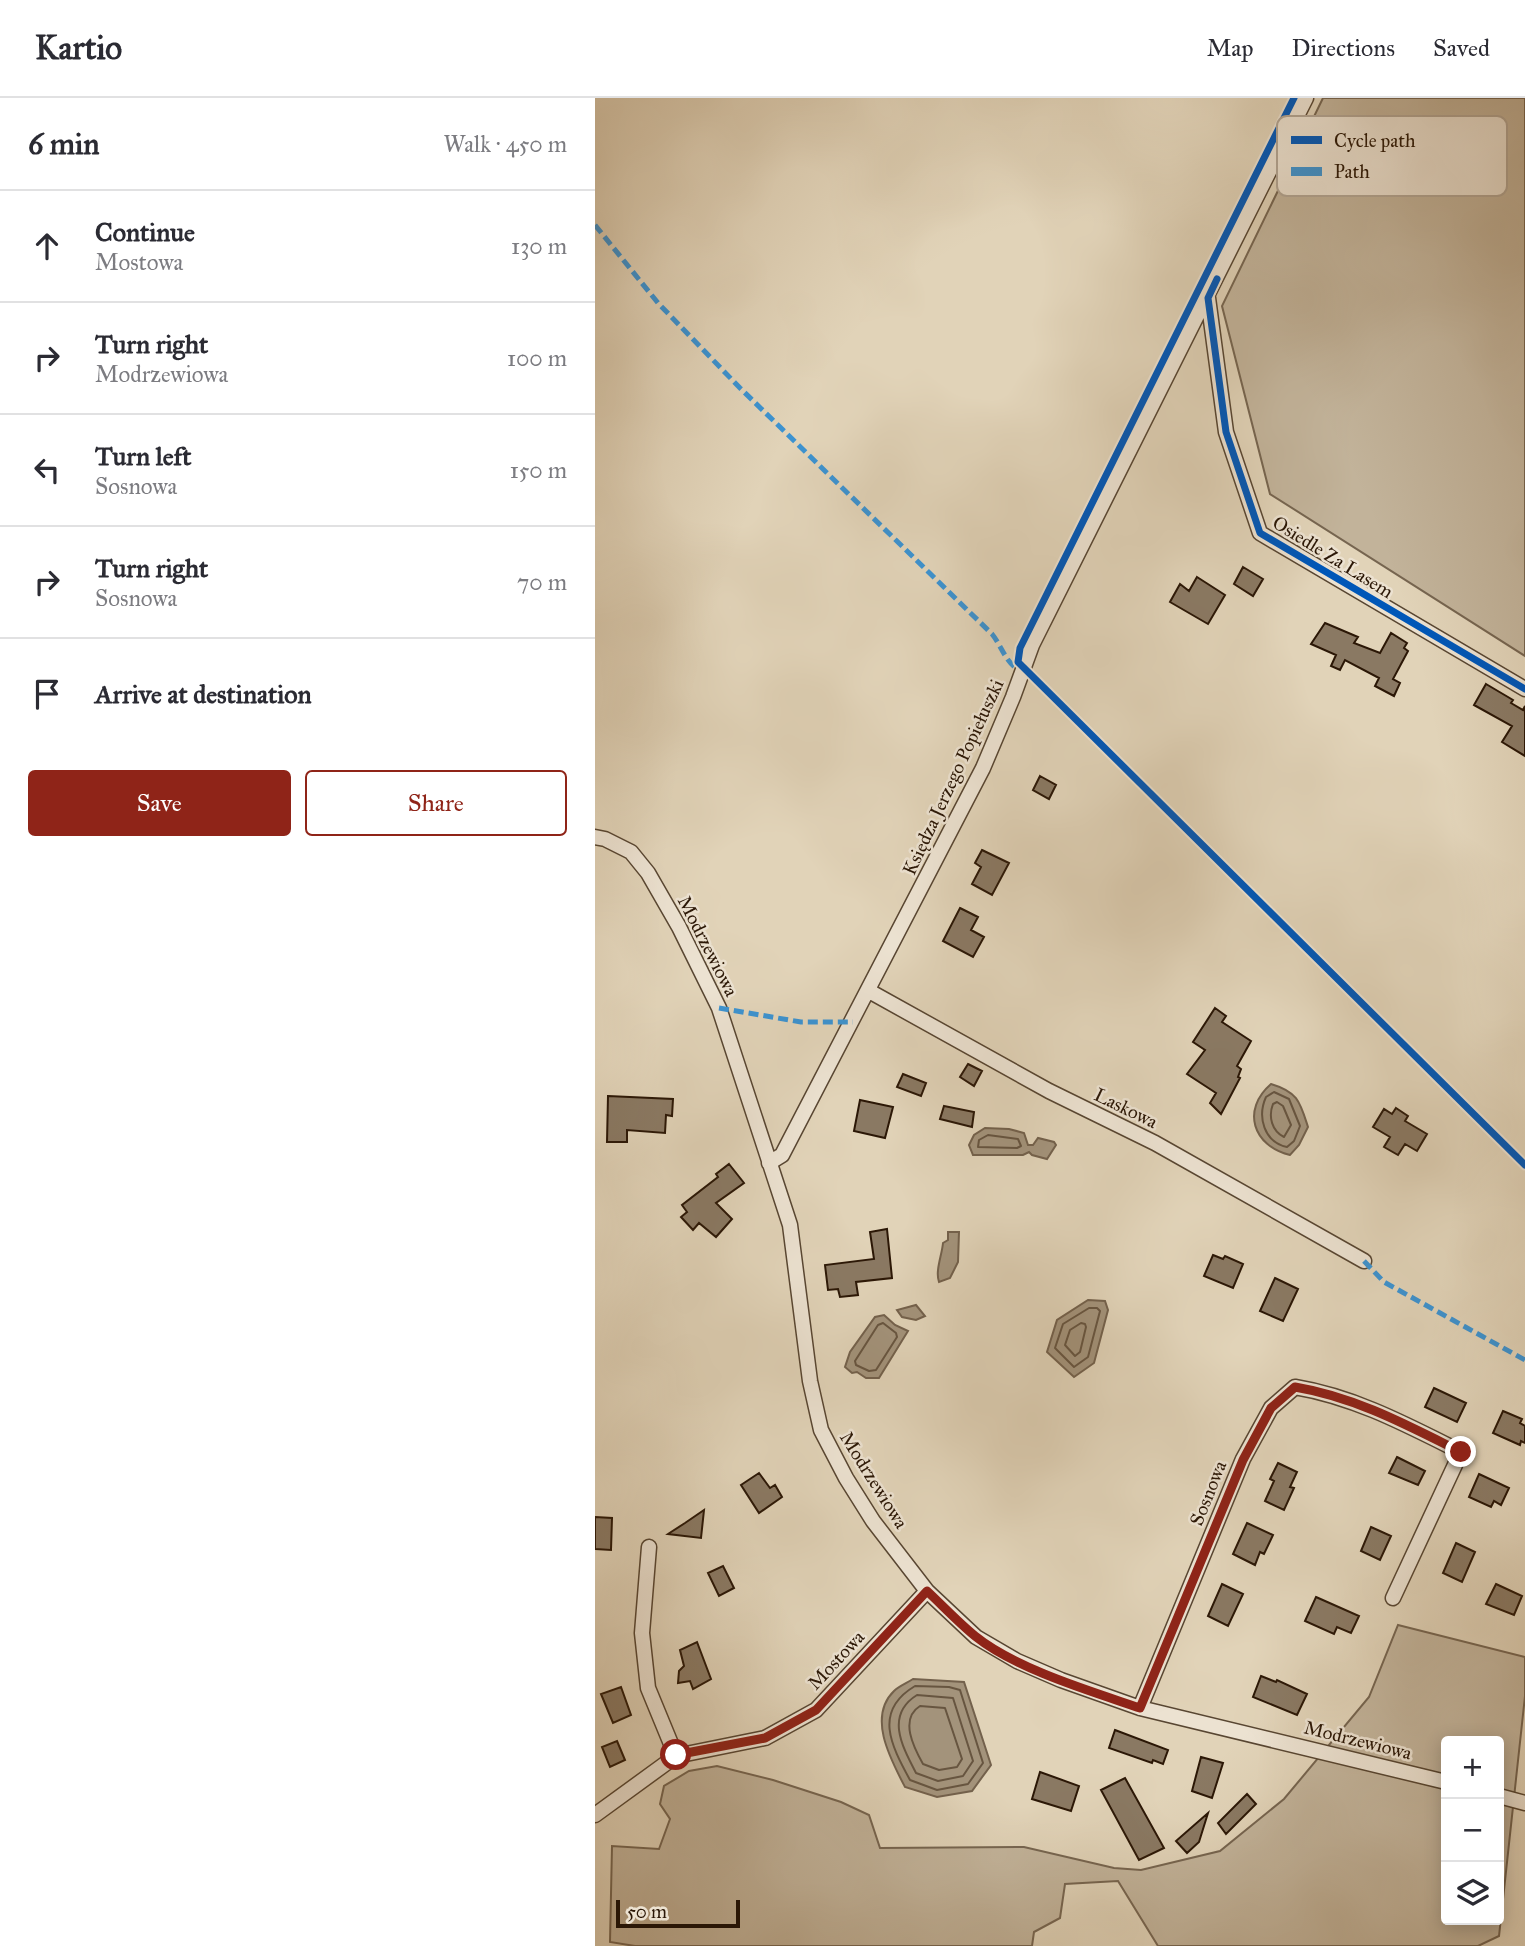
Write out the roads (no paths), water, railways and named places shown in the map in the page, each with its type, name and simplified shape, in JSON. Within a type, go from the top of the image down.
[{"type":"street","name":"Księdza Jerzego Popiełuszki","points":[[1298,116],[1307,98]]},
{"type":"street","name":"Księdza Jerzego Popiełuszki","points":[[769,1163],[782,1155],[983,768],[1032,645],[1277,159]]},
{"type":"street","name":"Osiedle Za Lasem","points":[[1208,298],[1226,432],[1260,533],[1525,689]]},
{"type":"street","name":"Modrzewiowa","points":[[595,837],[631,852],[648,873],[679,927],[719,1008],[790,1225],[810,1381],[821,1430],[846,1478],[873,1521],[927,1591],[976,1637],[1017,1661],[1061,1680],[1140,1708],[1441,1781]]},
{"type":"street","name":"Laskowa","points":[[869,991],[1049,1091],[1155,1143],[1364,1261]]},
{"type":"street","name":"Sosnowa","points":[[1140,1708],[1243,1460],[1271,1408],[1295,1387],[1320,1391],[1370,1407],[1461,1452],[1393,1598]]},
{"type":"street","points":[[649,1547],[642,1633],[648,1688],[676,1755]]},
{"type":"street","name":"Mostowa","points":[[595,1815],[676,1755],[765,1738],[816,1710],[927,1591]]},
{"type":"street","points":[[1504,1797],[1525,1803]]},
{"type":"water","points":[[1271,1084],[1297,1099],[1308,1127],[1299,1145],[1290,1155],[1267,1144],[1255,1126],[1256,1105]]},
{"type":"water","points":[[985,1128],[1024,1133],[1028,1145],[1033,1145],[1038,1138],[1056,1145],[1047,1159],[1029,1152],[1023,1155],[973,1155],[969,1145],[974,1135]]},
{"type":"water","points":[[948,1232],[959,1232],[958,1262],[950,1278],[939,1282],[939,1263],[943,1243],[948,1240]]},
{"type":"water","points":[[1088,1300],[1105,1301],[1108,1310],[1094,1363],[1074,1377],[1047,1352],[1057,1320]]},
{"type":"water","points":[[916,1305],[925,1316],[916,1320],[902,1317],[897,1310]]},
{"type":"water","points":[[884,1315],[895,1325],[908,1331],[879,1378],[866,1378],[857,1372],[852,1373],[845,1367],[850,1352],[875,1317]]},
{"type":"water","points":[[913,1679],[964,1682],[991,1765],[972,1791],[937,1797],[905,1787],[888,1752],[882,1713],[886,1701],[894,1691]]}]
